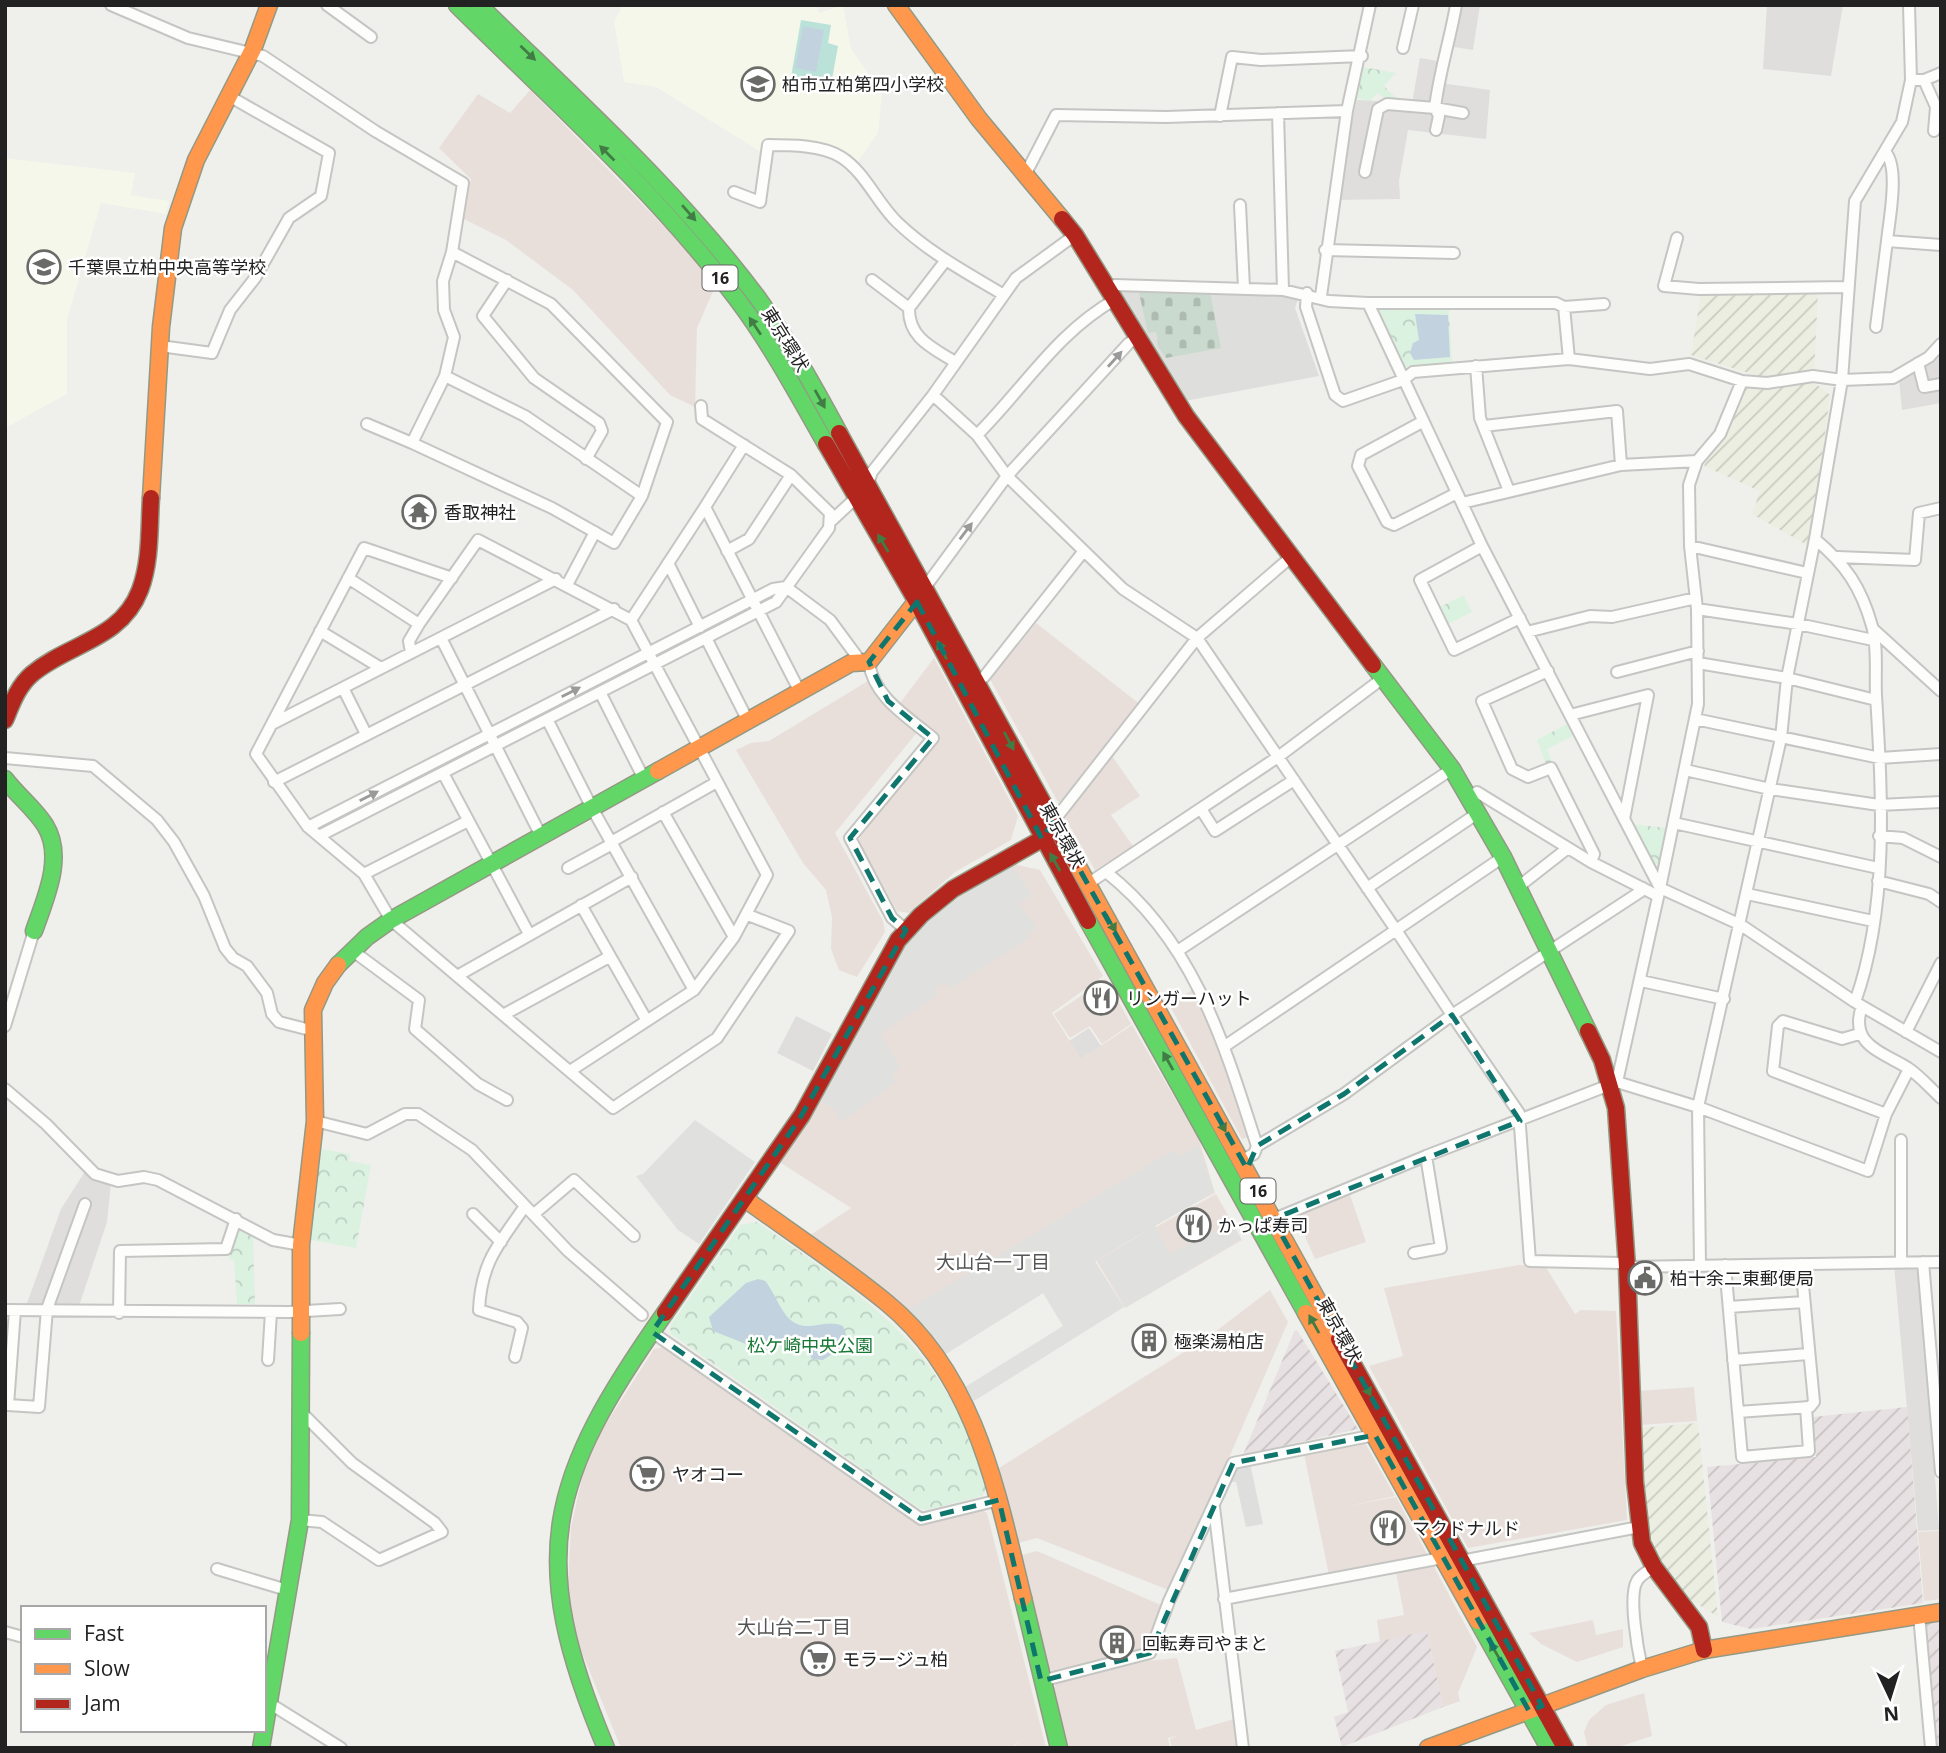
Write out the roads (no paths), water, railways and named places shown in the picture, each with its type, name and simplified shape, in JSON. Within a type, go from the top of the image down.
[{"type":"main road","points":[[5,720],[11,700],[31,672],[111,630],[126,615],[139,594],[146,557],[160,346],[175,219],[190,172],[251,52],[269,5]]},
{"type":"main road","name":"東京環状","points":[[457,5],[660,206],[737,299],[776,356],[917,602],[1042,839],[1442,1558],[1535,1708],[1565,1748]]},
{"type":"main road","name":"東京環状","points":[[479,5],[667,189],[715,243],[757,298],[784,340],[926,586],[1053,822],[1461,1561],[1535,1708],[1549,1748]]},
{"type":"main road","points":[[896,5],[1025,176],[1075,235],[1186,416],[1452,769],[1503,857],[1590,1031],[1614,1083],[1627,1267],[1639,1527],[1642,1543],[1654,1567],[1699,1628],[1704,1650]]},
{"type":"main road","points":[[267,1700],[300,1520],[301,1245],[315,1121],[314,1031],[317,994],[369,933],[851,663],[865,662],[917,602],[926,586]]},
{"type":"main road","points":[[5,779],[46,827],[53,848],[49,885],[34,932]]},
{"type":"main road","points":[[606,1748],[572,1669],[561,1625],[558,1543],[571,1471],[586,1434],[652,1332],[818,1090],[873,982],[906,930],[948,893],[1042,839],[1053,822]]},
{"type":"main road","points":[[745,1199],[889,1304],[930,1348],[976,1424],[999,1500],[1059,1748]]},
{"type":"main road","points":[[1428,1748],[1642,1669],[1704,1650],[1941,1612]]},
{"type":"street","points":[[111,5],[188,38],[251,52],[276,62],[374,131],[463,183],[452,251],[443,281],[443,310],[454,337],[445,376],[412,443]]},
{"type":"street","points":[[327,5],[371,37]]},
{"type":"street","points":[[1321,296],[1325,250],[1347,111],[1362,56],[1370,5]]},
{"type":"street","points":[[1403,48],[1413,5]]},
{"type":"street","points":[[1436,130],[1439,116],[1436,108],[1438,79],[1447,53],[1456,5]]},
{"type":"street","points":[[1700,1266],[1698,1107],[1741,925],[1781,737],[1787,678],[1815,540],[1842,380],[1846,287],[1855,201],[1902,122],[1910,80],[1909,5]]},
{"type":"street","points":[[1220,116],[1232,57],[1261,60],[1362,56]]},
{"type":"street","points":[[1910,80],[1924,80],[1941,74]]},
{"type":"street","points":[[1924,80],[1936,107],[1934,131]]},
{"type":"street","points":[[160,346],[212,353],[230,310],[255,278],[289,218],[321,196],[329,153],[229,96]]},
{"type":"street","points":[[1366,172],[1378,109],[1387,104],[1462,113]]},
{"type":"street","points":[[1025,176],[1056,115],[1220,116],[1347,111]]},
{"type":"street","points":[[1278,113],[1283,290]]},
{"type":"street","points":[[734,192],[760,202],[768,145],[788,145],[840,156],[855,169],[895,221],[946,260],[1004,295]]},
{"type":"street","points":[[1876,327],[1893,170],[1891,158],[1885,152]]},
{"type":"street","points":[[1240,205],[1244,288]]},
{"type":"street","points":[[319,836],[776,602],[831,522],[857,498],[872,472],[933,395],[1004,295],[1026,270],[1075,235]]},
{"type":"street","points":[[1677,238],[1664,286],[1699,289],[1846,287]]},
{"type":"street","points":[[1887,241],[1941,245]]},
{"type":"street","points":[[1325,250],[1454,253]]},
{"type":"street","points":[[367,424],[494,480],[614,543],[642,496],[667,422],[616,374],[551,304],[452,251]]},
{"type":"street","points":[[946,260],[909,308],[908,321],[917,338],[955,362]]},
{"type":"street","points":[[872,279],[909,308]]},
{"type":"street","points":[[507,280],[483,316],[534,378],[598,423],[602,431],[586,459]]},
{"type":"street","points":[[977,435],[1013,398],[1070,330],[1113,293],[1115,285],[1283,290],[1321,296],[1329,300],[1368,303],[1556,303],[1564,307],[1604,304]]},
{"type":"street","points":[[1307,293],[1306,307],[1335,395],[1343,401],[1403,380],[1413,372],[1569,359],[1650,369],[1689,365],[1742,381],[1767,383],[1813,376],[1842,380],[1894,378],[1941,344]]},
{"type":"street","points":[[1368,303],[1482,546],[1659,892]]},
{"type":"street","points":[[1564,307],[1569,359]]},
{"type":"street","points":[[926,586],[1007,476],[1129,343],[1138,338]]},
{"type":"street","points":[[1918,363],[1924,387],[1941,384]]},
{"type":"street","points":[[1476,366],[1484,426],[1509,491]]},
{"type":"street","points":[[445,376],[525,416],[642,496]]},
{"type":"street","points":[[1614,1083],[1642,981],[1695,719],[1697,603],[1690,546],[1689,485],[1697,461],[1720,434],[1742,381]]},
{"type":"street","points":[[933,395],[977,435],[1007,476],[1123,589],[1197,638],[1519,1113],[1530,1261],[1621,1264],[1627,1267],[1941,1262]]},
{"type":"street","points":[[701,406],[702,419],[791,475],[830,513],[831,522]]},
{"type":"street","points":[[1484,426],[1617,411],[1621,465]]},
{"type":"street","points":[[1422,422],[1361,455],[1358,466],[1387,522],[1394,525],[1460,498],[1509,491],[1621,465],[1697,461]]},
{"type":"street","points":[[631,620],[744,445]]},
{"type":"street","points":[[727,551],[749,539],[791,475]]},
{"type":"street","points":[[705,507],[800,692]]},
{"type":"street","points":[[1837,557],[1915,560],[1919,513],[1941,508]]},
{"type":"street","points":[[567,585],[595,532]]},
{"type":"street","points":[[411,653],[409,641],[419,624],[478,540],[614,609],[631,620],[767,875],[748,915],[694,990],[570,1071]]},
{"type":"street","points":[[1815,540],[1837,557],[1853,576],[1873,634],[1880,758],[1878,881],[1869,964],[1856,1022],[1859,1034],[1887,1058],[1909,1069],[1941,1098]]},
{"type":"street","points":[[1482,546],[1420,580],[1454,650],[1520,618]]},
{"type":"street","points":[[1690,546],[1807,573]]},
{"type":"street","points":[[452,578],[364,548],[256,754],[308,827],[364,874],[391,920],[612,1108],[718,1038],[789,931],[748,915]]},
{"type":"street","points":[[977,681],[984,677],[1083,552]]},
{"type":"street","points":[[1053,822],[1197,638],[1291,557]]},
{"type":"street","points":[[668,564],[700,627]]},
{"type":"street","points":[[348,578],[419,624]]},
{"type":"street","points":[[271,725],[556,579]]},
{"type":"street","points":[[308,827],[773,589],[786,587],[830,620],[865,662],[888,701],[933,738],[850,838],[892,918],[906,930]]},
{"type":"street","points":[[1527,632],[1590,616],[1612,617],[1697,603],[1798,624],[1873,634],[1941,691]]},
{"type":"street","points":[[274,782],[614,609]]},
{"type":"street","points":[[320,631],[381,668]]},
{"type":"street","points":[[441,638],[541,836]]},
{"type":"street","points":[[706,638],[748,721]]},
{"type":"street","points":[[1617,672],[1698,651]]},
{"type":"street","points":[[1698,663],[1787,678],[1876,701]]},
{"type":"street","points":[[1548,671],[1482,701],[1512,769],[1528,777],[1550,768],[1594,853],[1591,862]]},
{"type":"street","points":[[1089,883],[1278,757],[1383,678]]},
{"type":"street","points":[[343,688],[366,734]]},
{"type":"street","points":[[600,692],[644,779]]},
{"type":"street","points":[[1570,715],[1648,695],[1624,819]]},
{"type":"street","points":[[547,719],[592,808],[694,990]]},
{"type":"street","points":[[1695,719],[1880,758],[1941,754]]},
{"type":"street","points":[[5,758],[93,766],[157,820],[174,842],[204,896],[225,948],[233,958],[247,966],[267,993],[272,1014],[279,1022],[314,1031]]},
{"type":"street","points":[[1179,950],[1452,769]]},
{"type":"street","points":[[1685,771],[1770,789],[1879,805],[1941,802]]},
{"type":"street","points":[[443,773],[529,934]]},
{"type":"street","points":[[1201,809],[1215,831],[1294,780]]},
{"type":"street","points":[[568,868],[717,782]]},
{"type":"street","points":[[1469,797],[1478,792],[1591,862],[1643,887],[1741,925],[1858,1004],[1941,1052]]},
{"type":"street","points":[[663,813],[734,937]]},
{"type":"street","points":[[1367,888],[1478,813]]},
{"type":"street","points":[[364,874],[468,821]]},
{"type":"street","points":[[1674,823],[1878,868]]},
{"type":"street","points":[[1879,836],[1903,838],[1941,857]]},
{"type":"street","points":[[1518,887],[1568,848]]},
{"type":"street","points":[[1225,1046],[1503,857]]},
{"type":"street","points":[[1106,872],[1135,895],[1179,950],[1225,1046],[1257,1146],[1254,1154],[1242,1160]]},
{"type":"street","points":[[457,976],[632,877]]},
{"type":"street","points":[[1878,881],[1929,894],[1941,902]]},
{"type":"street","points":[[1257,1146],[1344,1094],[1452,1015],[1640,892],[1643,887]]},
{"type":"street","points":[[1747,894],[1873,921]]},
{"type":"street","points":[[582,905],[647,1021]]},
{"type":"street","points":[[5,1026],[34,932]]},
{"type":"street","points":[[353,951],[419,1000],[415,1028],[478,1084],[507,1100]]},
{"type":"street","points":[[503,1015],[609,957]]},
{"type":"street","points":[[1906,1032],[1937,978],[1941,963]]},
{"type":"street","points":[[1642,981],[1724,999]]},
{"type":"street","points":[[1859,1034],[1842,1039],[1783,1021],[1778,1026],[1773,1071],[1886,1114]]},
{"type":"street","points":[[1273,1219],[1614,1083],[1698,1107],[1868,1171],[1886,1114],[1909,1069]]},
{"type":"street","points":[[5,1089],[46,1124],[95,1174],[118,1181],[144,1177],[158,1180],[273,1240],[301,1245]]},
{"type":"street","points":[[315,1121],[367,1134],[405,1114],[418,1114],[472,1150],[568,1251],[642,1315]]},
{"type":"street","points":[[1900,1261],[1901,1140]]},
{"type":"street","points":[[1414,1253],[1441,1248],[1426,1156]]},
{"type":"street","points":[[534,1214],[574,1180],[634,1236]]},
{"type":"street","points":[[85,1204],[47,1309],[39,1407],[8,1405],[10,1310],[47,1309],[119,1313],[340,1309]]},
{"type":"street","points":[[515,1357],[522,1328],[517,1322],[479,1310],[480,1282],[501,1242],[525,1206]]},
{"type":"street","points":[[473,1214],[501,1242]]},
{"type":"street","points":[[119,1313],[120,1251],[226,1250],[236,1219]]},
{"type":"street","points":[[1923,1262],[1941,1472]]},
{"type":"street","points":[[1738,1412],[1806,1407],[1814,1402],[1801,1264]]},
{"type":"street","points":[[1725,1265],[1742,1457],[1809,1451],[1806,1407]]},
{"type":"street","points":[[1729,1307],[1804,1302]]},
{"type":"street","points":[[268,1360],[271,1312]]},
{"type":"street","points":[[652,1332],[921,1519],[999,1500]]},
{"type":"street","points":[[1733,1360],[1808,1354]]},
{"type":"street","points":[[300,1520],[322,1522],[379,1560],[442,1532],[435,1523],[352,1463],[306,1417],[301,1416]]},
{"type":"street","points":[[1041,1681],[1150,1653],[1233,1463],[1375,1435]]},
{"type":"street","points":[[1214,1505],[1243,1748]]},
{"type":"street","points":[[1461,1561],[1639,1527]]},
{"type":"street","points":[[1224,1599],[1442,1558]]},
{"type":"street","points":[[1642,1669],[1636,1642],[1634,1588],[1638,1579],[1654,1567]]},
{"type":"street","points":[[217,1569],[287,1590]]},
{"type":"street","points":[[1919,1615],[1931,1748]]},
{"type":"street","points":[[267,1700],[341,1748]]},
{"type":"place","name":"柏市立柏第四小学校","points":[[758,84]]},
{"type":"place","name":"千葉県立柏中央高等学校","points":[[44,267]]},
{"type":"place","name":"香取神社","points":[[419,512]]},
{"type":"place","name":"リンガーハット","points":[[1101,998]]},
{"type":"place","name":"かっぱ寿司","points":[[1194,1225]]},
{"type":"place","name":"柏十余二東郵便局","points":[[1645,1278]]},
{"type":"place","name":"極楽湯柏店","points":[[1149,1341]]},
{"type":"place","name":"ヤオコー","points":[[647,1474]]},
{"type":"place","name":"マクドナルド","points":[[1388,1528]]},
{"type":"place","name":"回転寿司やまと","points":[[1117,1643]]},
{"type":"place","name":"モラージュ柏","points":[[818,1659]]},
{"type":"district","name":"大山台一丁目","points":[[993,1262]]},
{"type":"district","name":"大山台二丁目","points":[[794,1627]]},
{"type":"park label","name":"松ケ崎中央公園","points":[[810,1345]]}]
